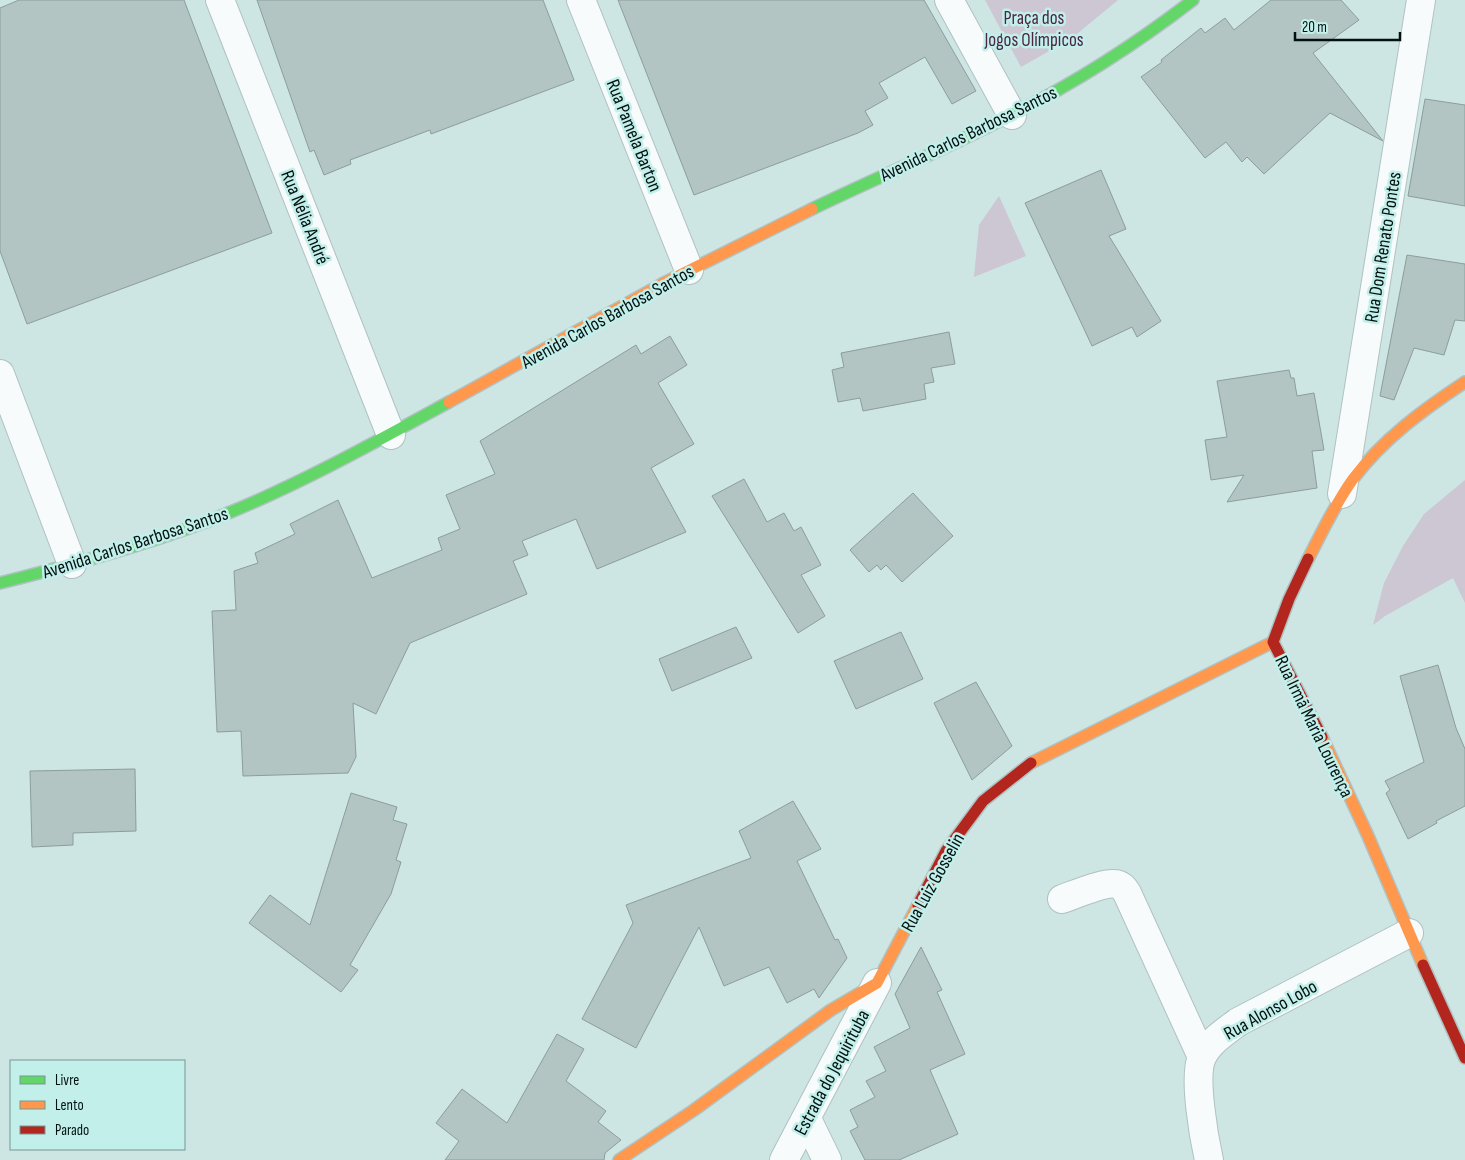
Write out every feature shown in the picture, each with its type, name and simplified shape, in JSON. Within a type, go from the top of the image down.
[{"type":"street","name":"Rua Nélia André","points":[[220,0],[391,435]]},
{"type":"street","name":"Rua Pamela Barton","points":[[580,0],[689,270]]},
{"type":"street","points":[[949,0],[1012,115]]},
{"type":"street","name":"Avenida Carlos Barbosa Santos","points":[[0,583],[167,536],[241,508],[391,435],[689,270],[804,212],[1012,115],[1095,67],[1165,22],[1193,0]]},
{"type":"street","name":"Rua Dom Renato Pontes","points":[[1342,494],[1421,0]]},
{"type":"street","points":[[0,374],[72,564]]},
{"type":"street","name":"Rua Irmã Maria Lourença","points":[[1465,382],[1446,394],[1396,433],[1359,471],[1342,494],[1293,590],[1273,642],[1308,708],[1368,834],[1409,933],[1465,1058]]},
{"type":"street","name":"Rua Luiz Gosselin","points":[[877,983],[946,850],[983,801],[1028,765],[1273,642]]},
{"type":"street","points":[[1062,899],[1106,885],[1117,884],[1122,886],[1127,893],[1202,1057],[1199,1079],[1200,1104],[1209,1160]]},
{"type":"street","name":"Rua Alonso Lobo","points":[[1202,1057],[1218,1037],[1238,1022],[1409,933]]},
{"type":"street","points":[[619,1160],[694,1110],[831,1010],[877,983]]},
{"type":"street","name":"Estrada do Jequirituba","points":[[784,1160],[877,983]]},
{"type":"street","points":[[807,1119],[827,1160]]},
{"type":"green space","name":"Praça dos Jogos Olímpicos","points":[[985,0],[1118,0],[1072,38],[1021,67]]},
{"type":"green space","points":[[999,196],[1026,256],[974,277],[979,225]]},
{"type":"green space","points":[[1465,480],[1465,603],[1453,578],[1385,616],[1373,625],[1384,583],[1403,546],[1424,514]]},
{"type":"building","points":[[19,0],[184,0],[272,233],[27,324],[0,251],[0,8]]},
{"type":"building","points":[[257,0],[543,0],[574,80],[431,134],[430,130],[350,160],[351,164],[324,175],[314,150],[310,152]]},
{"type":"building","points":[[618,0],[924,0],[976,91],[952,104],[925,57],[879,83],[888,98],[865,111],[873,125],[858,133],[694,195]]},
{"type":"building","points":[[1271,0],[1341,0],[1359,20],[1313,53],[1383,141],[1330,113],[1264,174],[1247,157],[1242,162],[1226,142],[1205,158],[1141,77],[1162,62],[1161,60],[1201,28],[1205,33],[1225,18],[1234,30]]},
{"type":"building","points":[[1425,99],[1465,105],[1465,206],[1408,196]]},
{"type":"building","points":[[1101,170],[1126,229],[1109,236],[1161,321],[1137,337],[1132,327],[1092,346],[1025,203]]},
{"type":"building","points":[[1407,255],[1465,264],[1465,321],[1455,320],[1444,355],[1414,348],[1394,400],[1380,396]]},
{"type":"building","points":[[949,332],[955,364],[931,368],[934,382],[924,384],[926,399],[863,411],[860,398],[838,402],[832,370],[844,367],[841,353]]},
{"type":"building","points":[[670,336],[687,365],[658,383],[694,444],[651,468],[686,532],[597,569],[576,519],[522,541],[528,555],[513,561],[527,594],[410,643],[376,714],[353,703],[356,757],[348,773],[243,776],[241,731],[217,732],[212,611],[236,610],[234,571],[258,563],[255,553],[295,534],[290,524],[338,500],[372,578],[442,550],[438,538],[460,529],[446,495],[495,474],[480,441],[636,345],[641,354]]},
{"type":"building","points":[[1289,370],[1291,378],[1294,378],[1297,396],[1314,393],[1324,450],[1312,451],[1317,488],[1227,502],[1244,475],[1211,480],[1205,440],[1227,437],[1217,381]]},
{"type":"building","points":[[744,479],[767,522],[784,513],[794,531],[801,527],[821,565],[801,575],[825,616],[798,633],[712,496]]},
{"type":"building","points":[[913,493],[953,536],[902,582],[886,565],[881,570],[877,565],[869,572],[850,550]]},
{"type":"building","points":[[736,627],[752,658],[672,691],[659,659]]},
{"type":"building","points":[[901,632],[923,679],[856,709],[834,661]]},
{"type":"building","points":[[1438,665],[1456,728],[1465,749],[1465,806],[1436,821],[1437,823],[1408,839],[1386,793],[1390,790],[1385,781],[1424,762],[1400,676]]},
{"type":"building","points":[[976,682],[1012,746],[972,780],[934,703]]},
{"type":"building","points":[[135,769],[136,831],[73,833],[73,845],[32,847],[30,771]]},
{"type":"building","points":[[351,793],[397,807],[393,820],[407,824],[396,860],[401,862],[391,894],[350,965],[358,970],[341,992],[249,923],[270,895],[310,925]]},
{"type":"building","points":[[793,801],[821,849],[797,861],[835,940],[838,939],[847,958],[819,998],[814,989],[787,1003],[769,967],[724,986],[699,927],[636,1048],[582,1019],[633,923],[626,905],[751,858],[739,831]]},
{"type":"building","points":[[921,947],[942,990],[937,992],[965,1054],[930,1070],[958,1134],[899,1160],[865,1160],[850,1131],[858,1127],[850,1110],[875,1097],[866,1081],[886,1071],[874,1047],[910,1028],[895,994]]},
{"type":"building","points":[[557,1034],[584,1049],[566,1081],[606,1111],[598,1122],[621,1140],[605,1153],[604,1160],[445,1160],[459,1141],[436,1123],[462,1089],[507,1123]]},
{"type":"traffic: fast","points":[[812,209],[962,140],[1035,103],[1105,62],[1193,0]]},
{"type":"traffic: fast","points":[[0,583],[106,554],[211,520],[302,480],[449,402]]},
{"type":"traffic: slow","points":[[449,402],[662,284],[812,209]]},
{"type":"traffic: slow","points":[[1308,559],[1340,498],[1365,464],[1405,426],[1465,382]]},
{"type":"traffic: slow","points":[[1031,763],[1273,642]]},
{"type":"traffic: slow","points":[[1322,737],[1368,836],[1423,965]]},
{"type":"traffic: slow","points":[[619,1160],[694,1110],[831,1010],[877,983],[918,905]]},
{"type":"traffic: jam","points":[[1308,559],[1289,599],[1273,642],[1322,737]]},
{"type":"traffic: jam","points":[[918,905],[946,851],[983,801],[1031,763]]},
{"type":"traffic: jam","points":[[1423,965],[1465,1058]]}]
